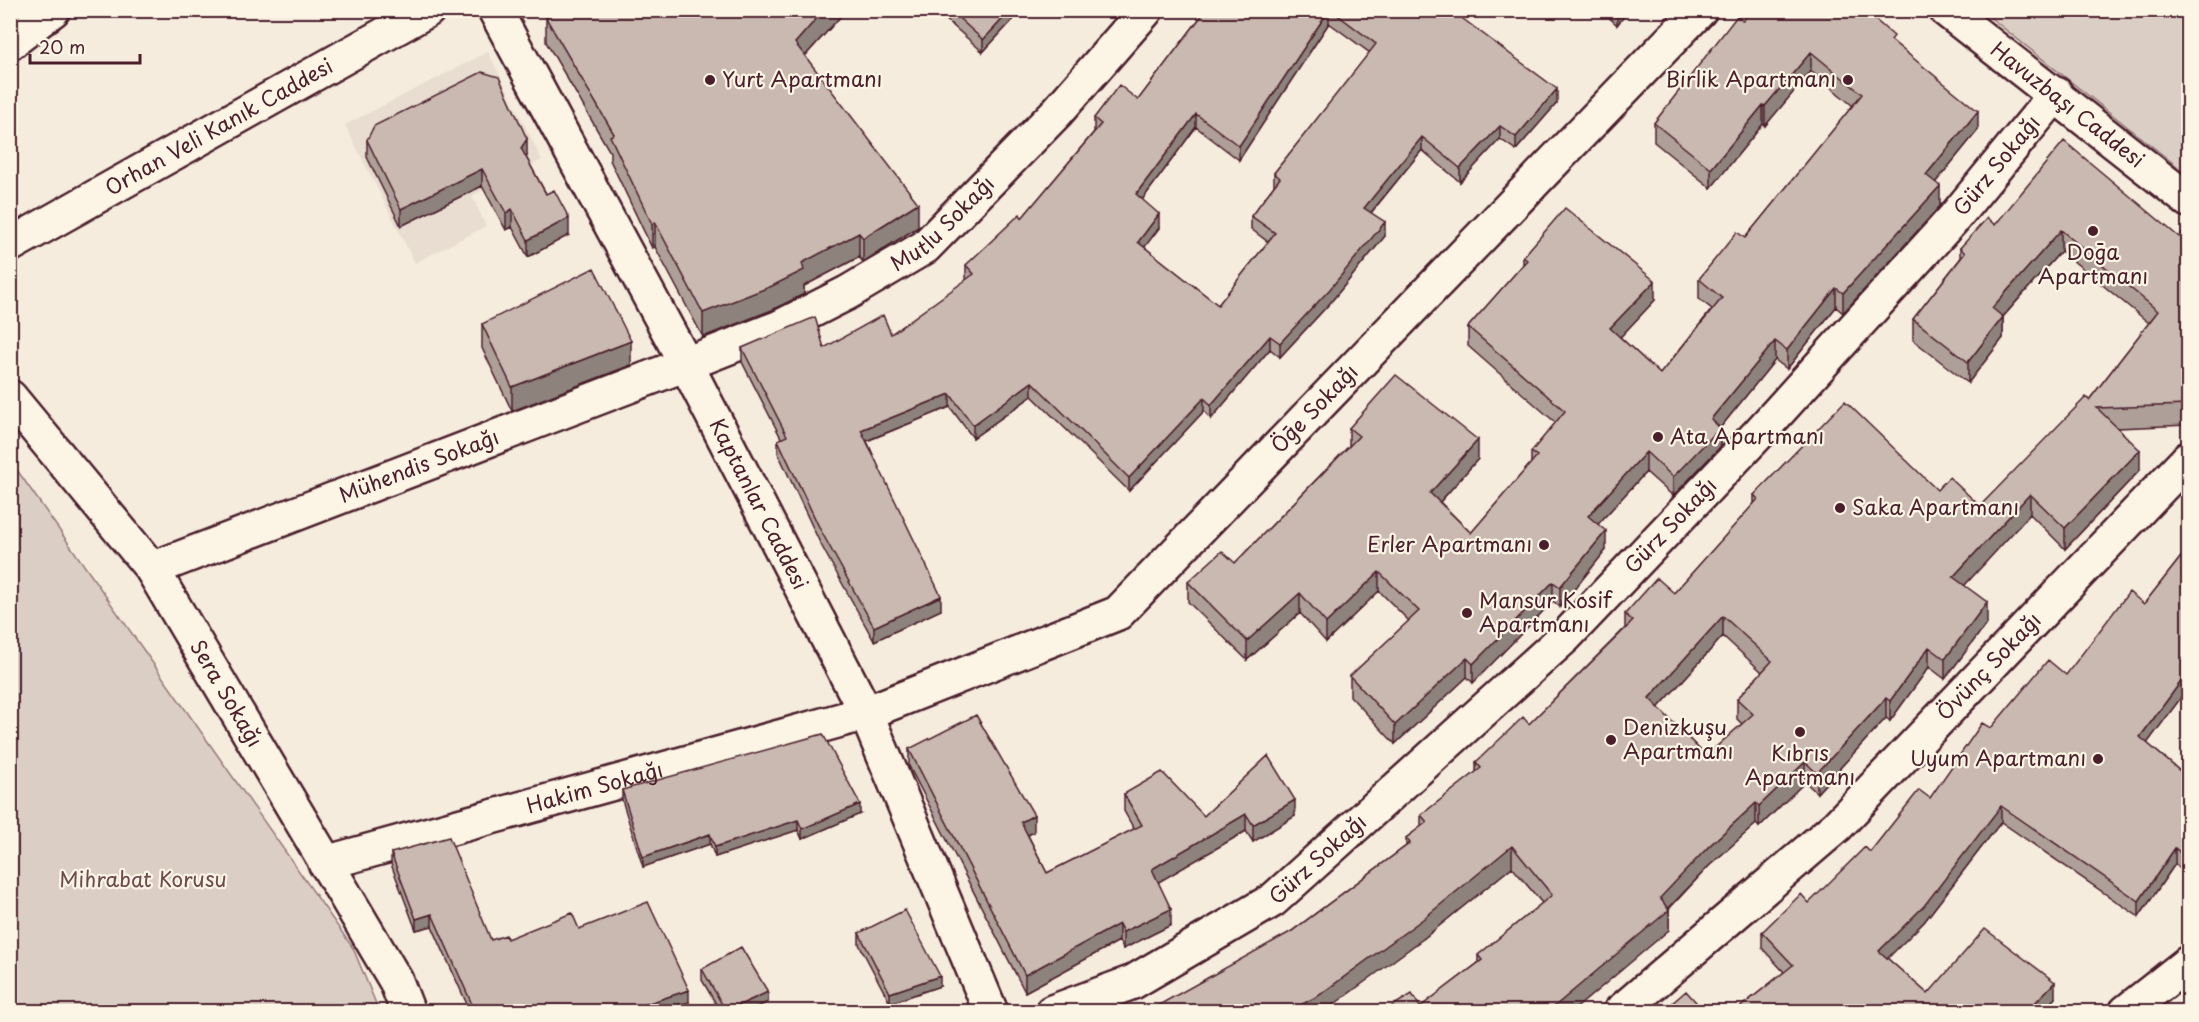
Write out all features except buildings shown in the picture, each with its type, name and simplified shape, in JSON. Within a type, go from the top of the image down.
[{"type":"street","points":[[10,43],[53,10]]},
{"type":"street","name":"Orhan Veli Kanık Caddesi","points":[[10,245],[428,10]]},
{"type":"street","name":"Kaptanlar Caddesi","points":[[495,10],[686,364],[866,713],[991,1011]]},
{"type":"street","name":"Mutlu Sokağı","points":[[686,364],[780,327],[847,293],[925,246],[1057,112],[1146,10]]},
{"type":"street","name":"Öḡe Sokağı","points":[[866,713],[1118,613],[1700,10]]},
{"type":"street","name":"Havuzbaşı Caddesi","points":[[1946,10],[2056,94],[2188,200]]},
{"type":"street","name":"Gürz Sokağı","points":[[1052,1011],[1132,982],[1273,900],[1566,636],[1761,432],[1954,218],[2056,94]]},
{"type":"street","name":"Mühendis Sokağı","points":[[152,569],[686,364]]},
{"type":"street","name":"Sera Sokağı","points":[[10,397],[152,569],[396,981],[408,1011]]},
{"type":"street","name":"Övünç Sokağı","points":[[1620,1011],[1838,826],[2188,459]]},
{"type":"street","name":"Hakim Sokağı","points":[[326,863],[866,713]]},
{"type":"street","points":[[2126,1011],[2188,963]]},
{"type":"shaded area","points":[[488,52],[542,160],[472,196],[486,226],[415,263],[345,125]]},
{"type":"green space","points":[[1982,11],[2188,11],[2188,175]]},
{"type":"green space","name":"Mihrabat Korusu","points":[[10,460],[353,948],[379,1011],[11,1011]]},
{"type":"place","name":"Yurt Apartmanı","points":[[710,80]]},
{"type":"place","name":"Birlik Apartmanı","points":[[1848,80]]},
{"type":"place","name":"Doḡa Apartmanı","points":[[2093,231]]},
{"type":"place","name":"Ata Apartmanı","points":[[1658,437]]},
{"type":"place","name":"Saka Apartmanı","points":[[1840,508]]},
{"type":"place","name":"Erler Apartmanı","points":[[1544,545]]},
{"type":"place","name":"Mansur Kosif Apartmanı","points":[[1467,613]]},
{"type":"place","name":"Kıbrıs Apartmanı","points":[[1800,732]]},
{"type":"place","name":"Denizkuşu Apartmanı","points":[[1611,740]]},
{"type":"place","name":"Uyum Apartmanı","points":[[2098,759]]}]
